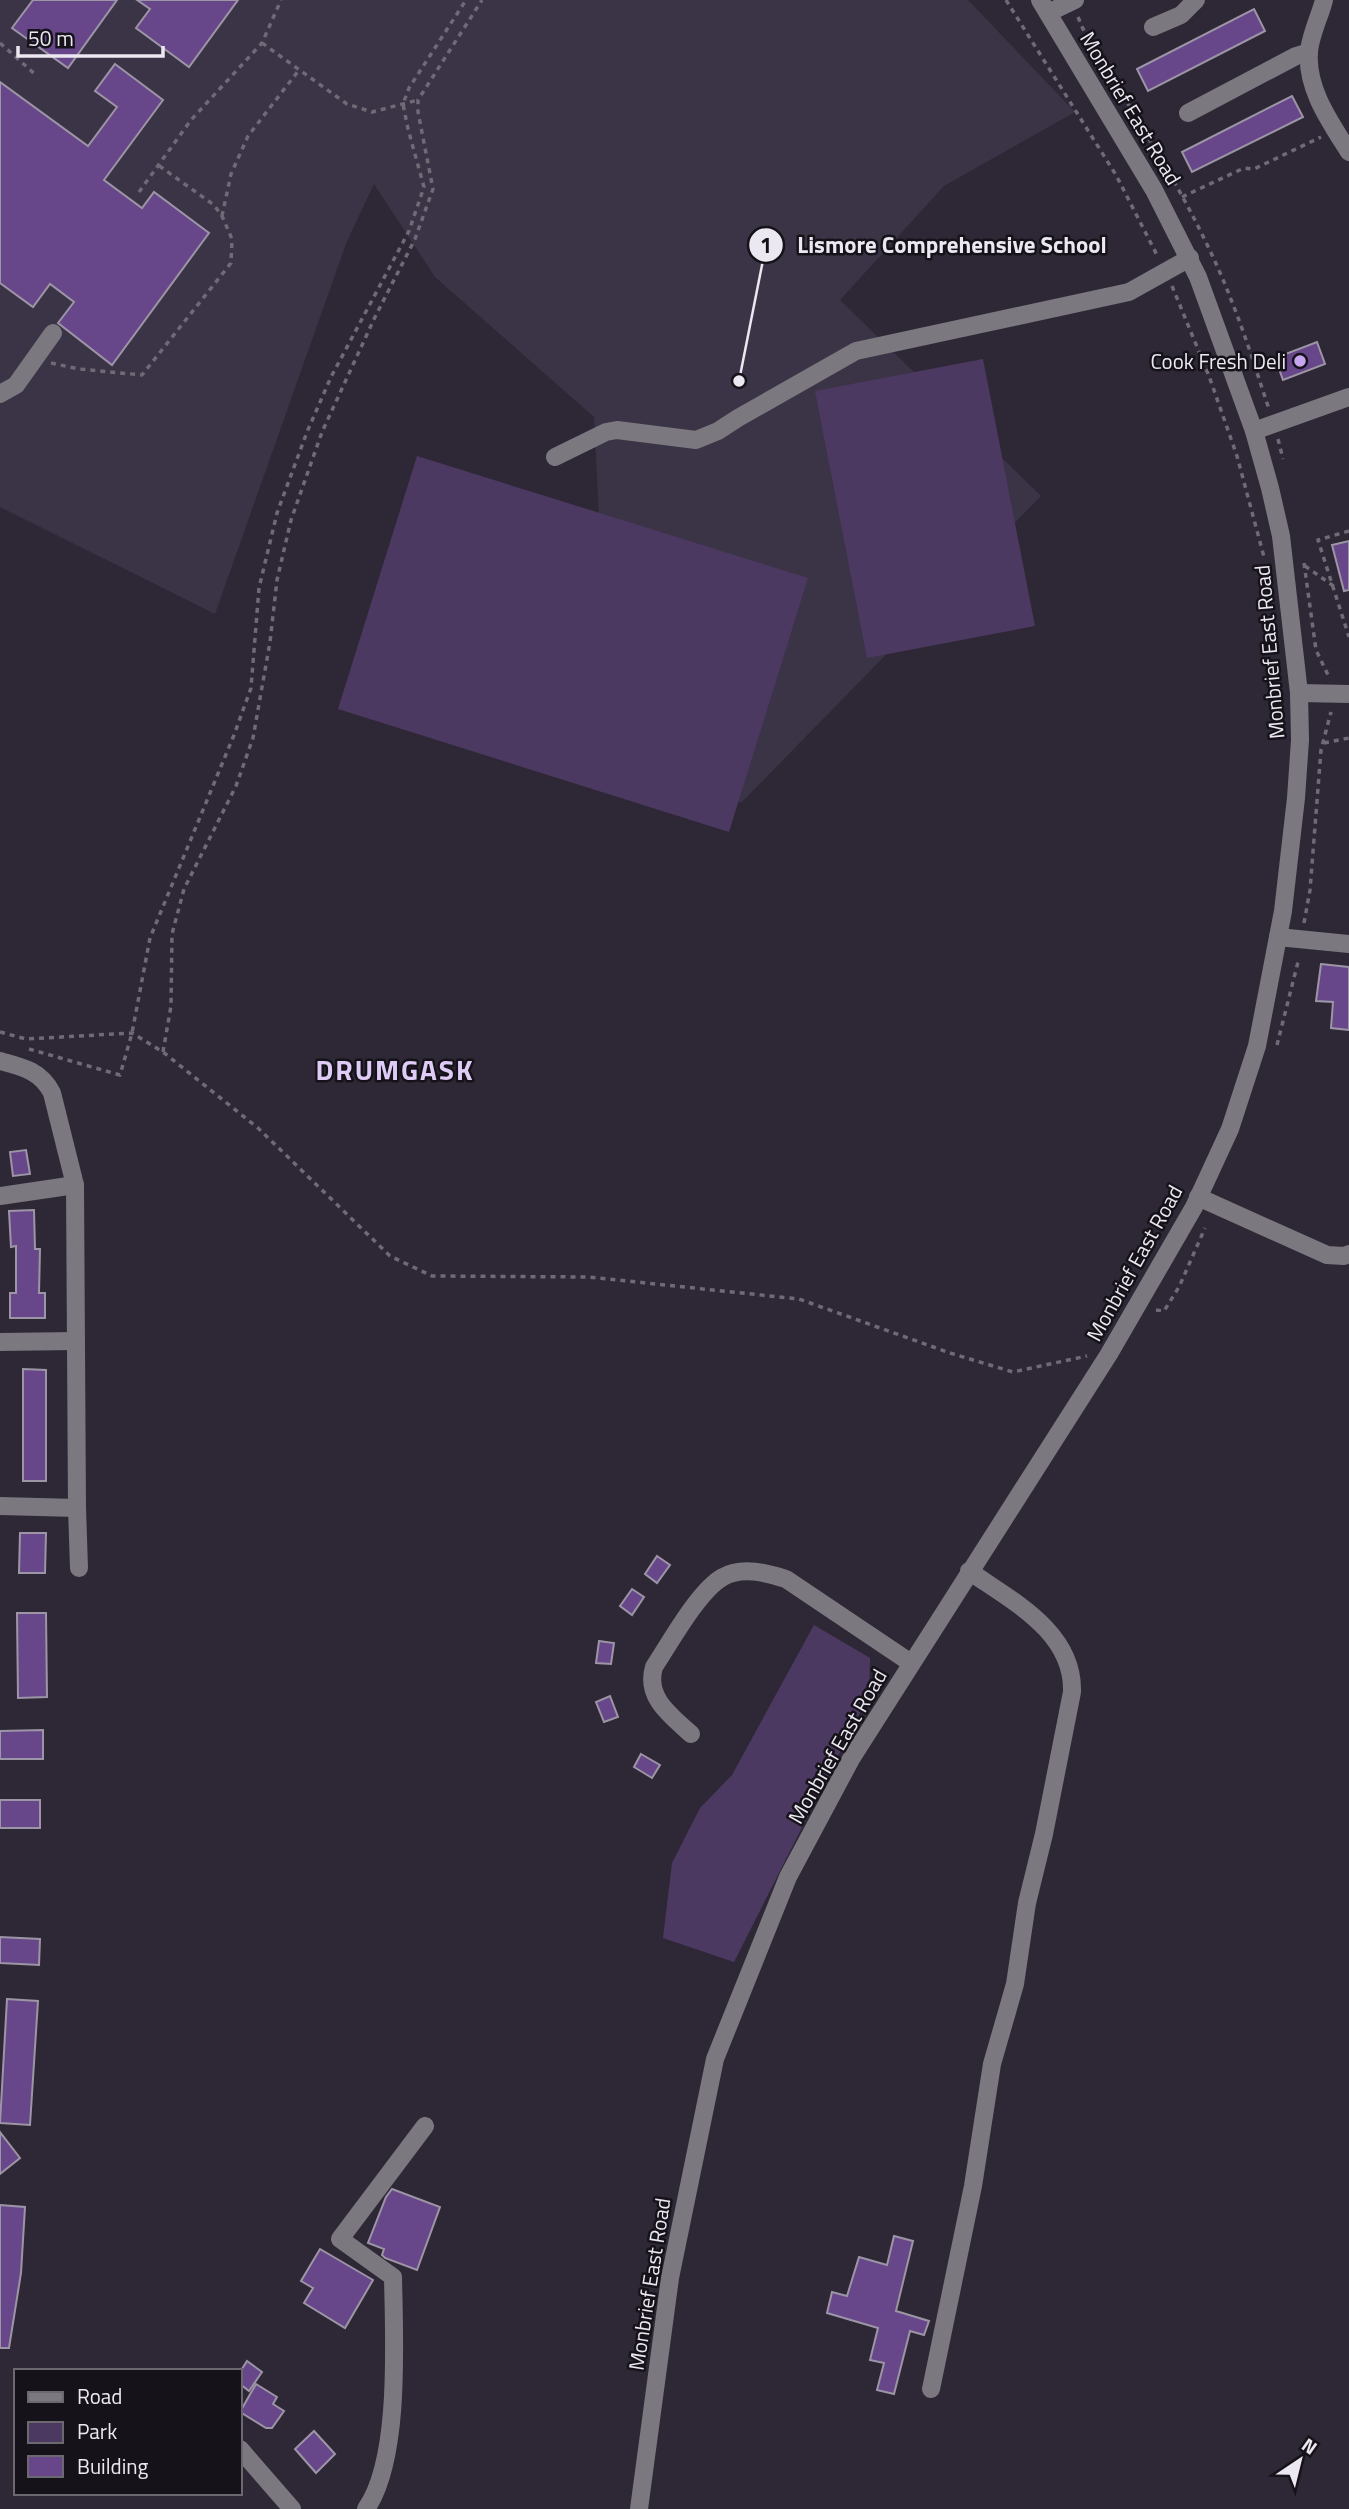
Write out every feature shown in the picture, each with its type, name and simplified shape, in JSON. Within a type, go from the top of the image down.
[{"type":"street","points":[[1153,27],[1181,15],[1196,0]]},
{"type":"street","points":[[1324,0],[1309,52],[1314,87],[1349,152]]},
{"type":"street","points":[[1044,6],[1073,1]]},
{"type":"street","name":"Monbrief East Road","points":[[639,2509],[670,2278],[715,2059],[788,1877],[851,1759],[1109,1354],[1198,1197],[1230,1129],[1258,1046],[1278,937],[1296,798],[1300,740],[1299,694],[1281,536],[1270,488],[1254,431],[1207,296],[1190,258],[1154,190],[1044,6]]},
{"type":"street","points":[[1188,113],[1296,56],[1309,52]]},
{"type":"street","points":[[555,457],[606,432],[617,430],[696,440],[718,431],[856,352],[1129,292],[1190,258]]},
{"type":"street","points":[[0,394],[16,385],[53,333]]},
{"type":"street","points":[[1254,431],[1349,397]]},
{"type":"street","points":[[1299,694],[1349,694]]},
{"type":"street","points":[[1278,937],[1349,944]]},
{"type":"street","points":[[0,1060],[34,1071],[46,1080],[52,1093],[75,1185],[79,1568]]},
{"type":"street","points":[[0,1196],[75,1185]]},
{"type":"street","points":[[1198,1197],[1328,1255],[1349,1254]]},
{"type":"street","points":[[0,1342],[76,1341]]},
{"type":"street","points":[[0,1506],[77,1508]]},
{"type":"street","points":[[931,2389],[973,2186],[992,2064],[1015,1984],[1027,1903],[1044,1834],[1073,1678],[1064,1654],[1036,1617],[969,1571]]},
{"type":"street","points":[[691,1734],[656,1699],[650,1681],[654,1667],[706,1591],[724,1576],[740,1572],[764,1572],[786,1579],[911,1663]]},
{"type":"street","points":[[366,2509],[379,2483],[388,2433],[394,2374],[393,2277],[340,2239],[425,2126]]},
{"type":"street","points":[[242,2451],[292,2509]]},
{"type":"path","points":[[139,192],[191,120],[262,43],[281,0]]},
{"type":"path","points":[[21,1047],[120,1074],[132,1033],[150,938],[251,688],[259,588],[277,513],[326,388],[409,231],[424,187],[403,104],[410,88],[466,0]]},
{"type":"path","points":[[163,1052],[171,1006],[172,934],[184,889],[236,786],[253,738],[270,642],[277,580],[291,520],[322,432],[359,349],[415,239],[433,189],[418,100],[482,0]]},
{"type":"path","points":[[1073,1],[1083,29],[1182,197],[1232,301],[1284,464]]},
{"type":"path","points":[[0,43],[37,76]]},
{"type":"path","points":[[262,43],[347,104],[372,112],[418,100]]},
{"type":"path","points":[[222,216],[231,174],[248,136],[299,70]]},
{"type":"path","points":[[1182,197],[1244,168],[1254,169],[1310,144],[1334,128]]},
{"type":"path","points":[[34,360],[79,369],[142,375],[230,263],[232,239],[214,205],[158,166]]},
{"type":"path","points":[[1349,531],[1318,540],[1349,637]]},
{"type":"path","points":[[1273,1057],[1282,1032],[1310,890],[1320,762],[1332,716],[1328,673],[1316,650],[1303,557]]},
{"type":"path","points":[[1305,566],[1335,587]]},
{"type":"path","points":[[1323,743],[1349,738]]},
{"type":"path","points":[[0,1032],[26,1039],[132,1033],[163,1052],[258,1128],[390,1256],[432,1276],[589,1277],[799,1299],[950,1353],[1013,1372],[1109,1354]]},
{"type":"path","points":[[1136,1306],[1164,1311],[1179,1287],[1215,1205]]},
{"type":"shaded area","points":[[0,0],[968,0],[1075,112],[944,186],[840,300],[1041,496],[741,803],[526,597],[599,514],[594,417],[435,277],[374,184],[347,241],[215,614],[0,507]]},
{"type":"green space","points":[[983,359],[1035,626],[867,658],[815,391]]},
{"type":"green space","points":[[417,456],[808,578],[729,832],[338,709]]},
{"type":"green space","points":[[814,1625],[870,1658],[869,1695],[734,1962],[663,1938],[672,1863],[700,1808],[732,1775]]},
{"type":"building","points":[[33,0],[117,0],[68,68],[12,28]]},
{"type":"building","points":[[137,0],[238,0],[189,67],[136,28],[150,9]]},
{"type":"building","points":[[1254,9],[1265,31],[1148,91],[1137,69]]},
{"type":"building","points":[[115,64],[163,100],[104,180],[142,208],[154,192],[209,233],[112,365],[58,323],[74,302],[50,284],[33,307],[0,283],[0,82],[88,146],[117,107],[95,91]]},
{"type":"building","points":[[1292,96],[1303,117],[1192,172],[1182,152]]},
{"type":"building","name":"Cook Fresh Deli","points":[[1317,342],[1325,364],[1283,380],[1275,358]]},
{"type":"building","points":[[1349,541],[1349,590],[1344,591],[1332,545]]},
{"type":"building","points":[[1321,964],[1349,967],[1349,1030],[1331,1028],[1333,1002],[1316,1001]]},
{"type":"building","points":[[26,1150],[30,1174],[13,1176],[10,1152]]},
{"type":"building","points":[[34,1210],[35,1249],[40,1249],[39,1293],[45,1293],[45,1318],[10,1318],[10,1293],[16,1293],[16,1246],[11,1247],[9,1211]]},
{"type":"building","points":[[23,1369],[46,1370],[46,1481],[23,1481]]},
{"type":"building","points":[[20,1533],[46,1533],[45,1573],[19,1573]]},
{"type":"building","points":[[657,1556],[670,1565],[657,1583],[645,1574]]},
{"type":"building","points":[[632,1589],[644,1597],[632,1615],[620,1606]]},
{"type":"building","points":[[17,1613],[46,1613],[47,1697],[18,1698]]},
{"type":"building","points":[[599,1641],[614,1643],[611,1664],[596,1663]]},
{"type":"building","points":[[610,1696],[618,1717],[604,1722],[596,1702]]},
{"type":"building","points":[[43,1730],[43,1759],[0,1759],[0,1731]]},
{"type":"building","points":[[641,1754],[660,1765],[652,1778],[634,1767]]},
{"type":"building","points":[[0,1800],[40,1800],[40,1828],[0,1828]]},
{"type":"building","points":[[0,1937],[40,1939],[39,1965],[0,1963]]},
{"type":"building","points":[[7,1999],[38,2001],[30,2125],[0,2123]]},
{"type":"building","points":[[0,2132],[20,2158],[0,2174]]},
{"type":"building","points":[[392,2189],[440,2207],[417,2270],[385,2258],[382,2255],[384,2249],[368,2243],[386,2197]]},
{"type":"building","points":[[0,2205],[25,2207],[21,2273],[9,2348],[0,2348]]},
{"type":"building","points":[[894,2236],[913,2241],[896,2311],[929,2321],[924,2335],[910,2331],[894,2394],[877,2390],[884,2363],[870,2360],[878,2328],[827,2313],[832,2292],[847,2296],[859,2257],[887,2265]]},
{"type":"building","points":[[320,2249],[373,2280],[345,2328],[304,2303],[313,2288],[301,2281]]},
{"type":"building","points":[[247,2361],[262,2372],[249,2391],[242,2386],[242,2369]]},
{"type":"building","points":[[256,2384],[277,2397],[273,2404],[284,2411],[272,2428],[266,2428],[242,2413]]},
{"type":"building","points":[[314,2431],[335,2454],[316,2473],[295,2449]]},
{"type":"place","name":"Cook Fresh Deli","points":[[1300,361]]},
{"type":"place","name":"Lismore Comprehensive School","points":[[739,381]]},
{"type":"district","name":"DRUMGASK","points":[[395,1069]]}]
